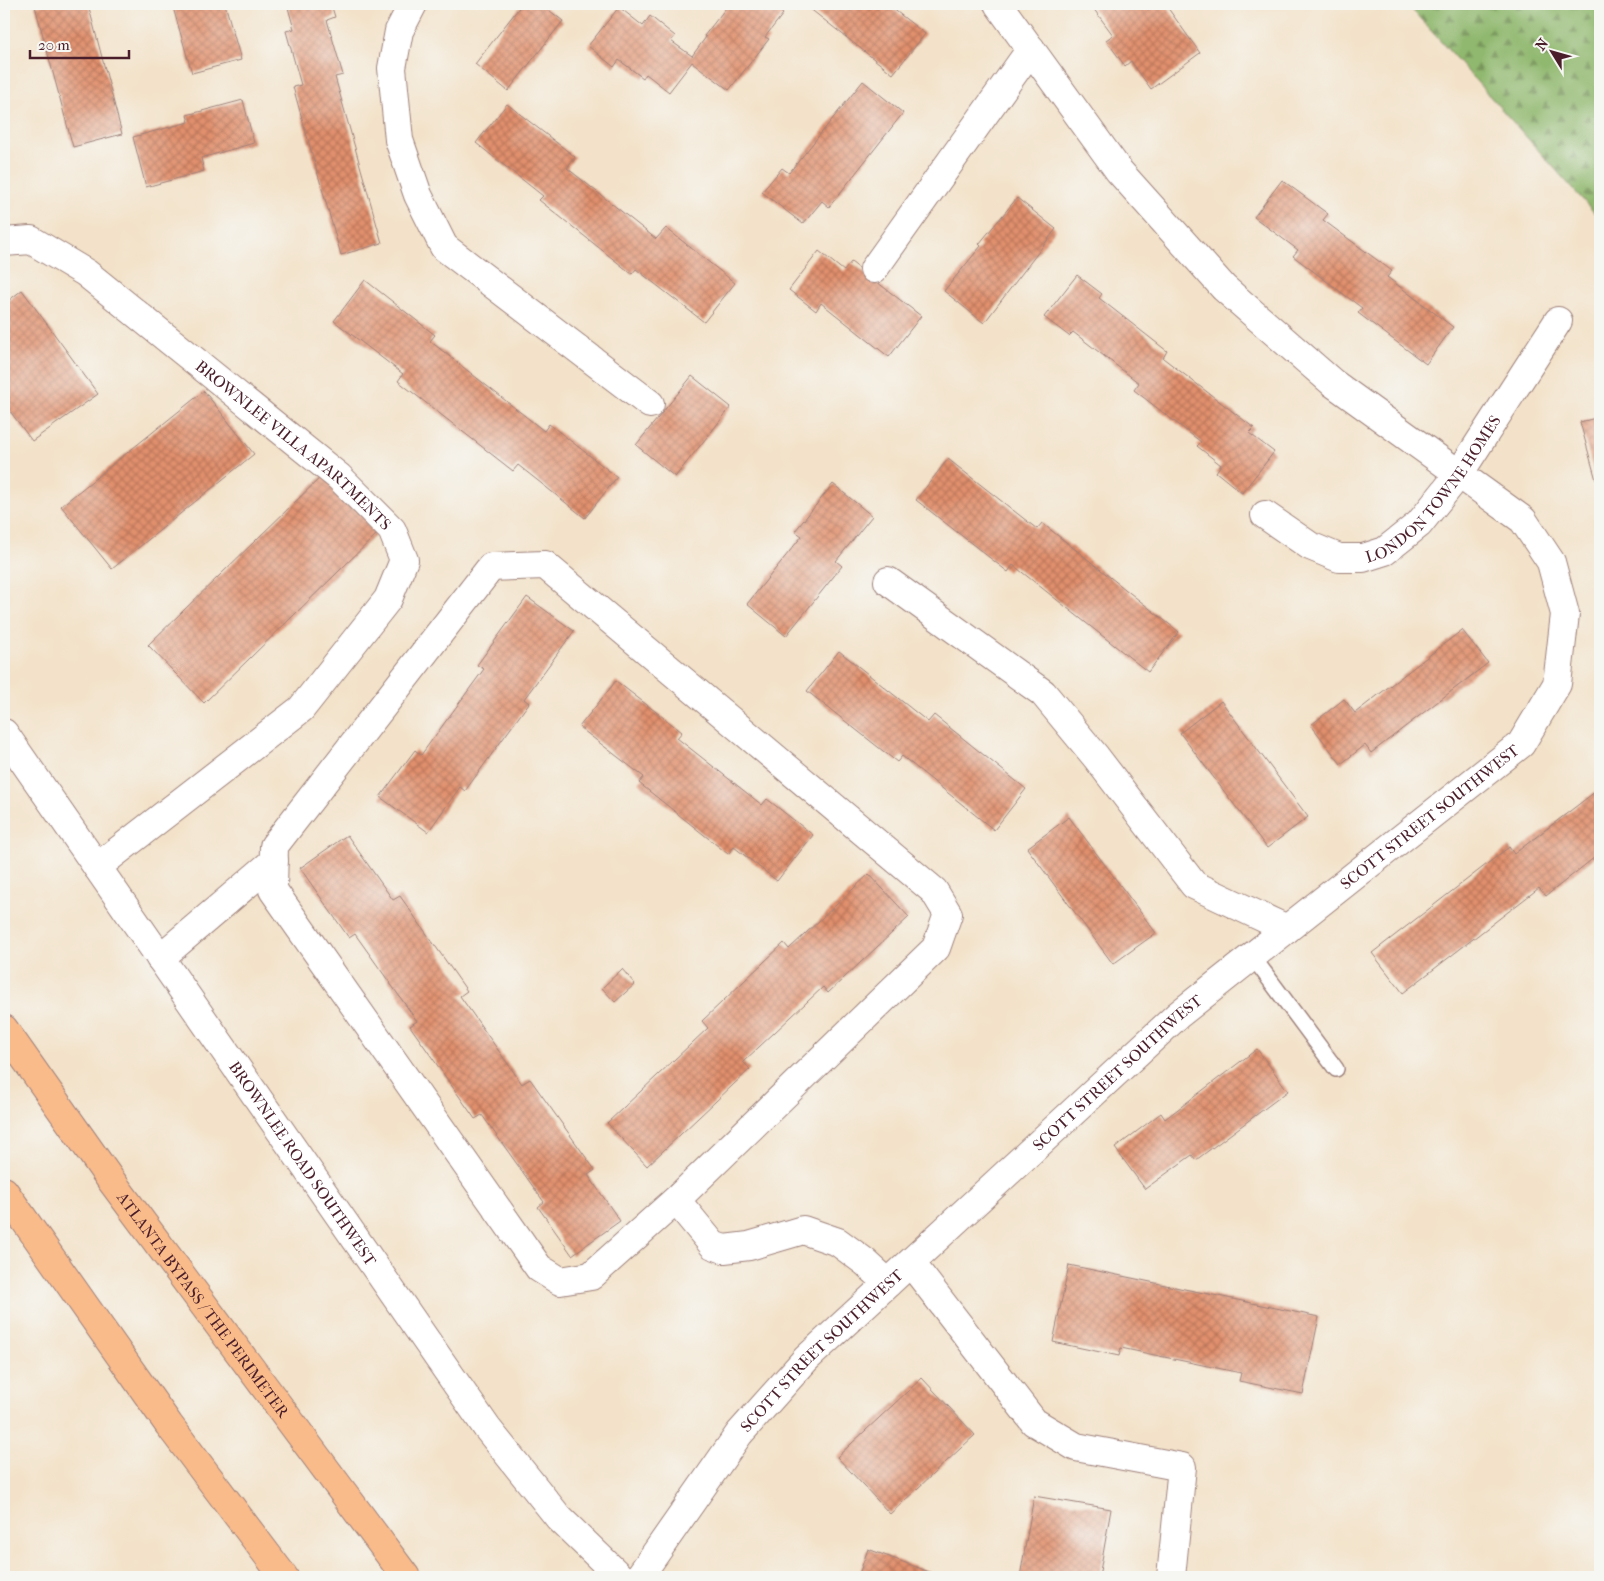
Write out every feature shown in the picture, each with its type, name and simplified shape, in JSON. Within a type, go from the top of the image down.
[{"type":"highway","name":"ATLANTA BYPASS / THE PERIMETER","points":[[4,1029],[110,1179],[406,1577]]},
{"type":"highway","points":[[4,1191],[169,1425],[284,1577]]},
{"type":"street","points":[[413,4],[399,31],[392,68],[399,140],[418,195],[444,247],[650,404]]},
{"type":"street","name":"SCOTT STREET SOUTHWEST","points":[[639,1577],[739,1434],[806,1359],[1178,1015],[1521,744],[1557,684],[1565,614],[1551,562],[1523,520],[1333,383],[1224,288],[1119,171],[998,4]]},
{"type":"street","points":[[874,269],[1031,49]]},
{"type":"street","name":"BROWNLEE VILLA APARTMENTS","points":[[4,242],[31,240],[86,273],[340,477],[392,530],[404,560],[388,599],[302,709],[97,867]]},
{"type":"street","name":"LONDON TOWNE HOMES","points":[[1265,515],[1310,546],[1339,558],[1363,558],[1385,552],[1419,524],[1459,474],[1558,321]]},
{"type":"street","points":[[545,565],[934,891],[948,914],[936,948],[676,1200],[591,1276],[560,1281],[538,1268],[274,890],[274,861],[274,846],[492,567],[545,565]]},
{"type":"street","points":[[888,581],[1043,693],[1096,757],[1194,885],[1287,929]]},
{"type":"street","name":"BROWNLEE ROAD SOUTHWEST","points":[[4,733],[487,1428],[560,1518],[620,1577]]},
{"type":"street","points":[[160,958],[274,861]]},
{"type":"street","points":[[676,1200],[713,1245],[724,1248],[749,1246],[803,1230],[838,1242],[865,1262],[888,1283]]},
{"type":"street","points":[[911,1263],[1034,1422],[1076,1447],[1182,1467],[1171,1577]]},
{"type":"lane","points":[[1252,956],[1336,1069]]},
{"type":"green space","points":[[1407,4],[1600,4],[1600,219]]},
{"type":"building","points":[[45,4],[88,4],[122,134],[73,147],[35,6]]},
{"type":"building","points":[[172,4],[225,4],[241,60],[192,73]]},
{"type":"building","points":[[287,4],[331,4],[335,17],[327,20],[343,75],[335,77],[382,243],[341,255],[293,87],[301,85],[286,31],[294,29]]},
{"type":"building","points":[[522,4],[541,4],[563,21],[508,91],[475,64]]},
{"type":"building","points":[[729,4],[732,6],[734,4],[771,4],[783,14],[765,37],[769,39],[729,90],[692,62],[669,92],[646,74],[643,78],[619,60],[614,67],[588,46],[619,7],[643,26],[650,16],[675,36],[671,41],[692,56],[706,37],[704,36]]},
{"type":"building","points":[[804,4],[887,4],[925,34],[893,74]]},
{"type":"building","points":[[1100,4],[1165,4],[1200,53],[1151,89],[1131,61],[1125,66],[1106,40],[1113,35],[1093,8]]},
{"type":"building","points":[[863,81],[903,113],[829,207],[822,201],[803,224],[762,192],[782,168],[789,173]]},
{"type":"building","points":[[243,100],[254,143],[201,158],[204,171],[146,187],[133,137],[189,122],[187,115]]},
{"type":"building","points":[[507,104],[575,157],[567,168],[656,239],[666,228],[735,283],[704,322],[636,269],[632,274],[539,200],[543,196],[476,143]]},
{"type":"building","points":[[1282,180],[1328,214],[1323,220],[1392,271],[1387,277],[1453,327],[1426,364],[1358,313],[1362,308],[1293,256],[1298,250],[1254,217]]},
{"type":"building","points":[[1017,198],[1056,229],[984,323],[944,291]]},
{"type":"building","points":[[819,251],[844,271],[851,262],[921,316],[889,357],[821,303],[816,311],[789,290]]},
{"type":"building","points":[[1077,275],[1102,294],[1099,298],[1167,351],[1163,358],[1254,428],[1249,433],[1274,452],[1242,493],[1216,472],[1221,465],[1197,446],[1201,442],[1134,390],[1139,383],[1073,332],[1069,336],[1044,317]]},
{"type":"building","points":[[365,280],[435,335],[430,341],[544,431],[549,424],[617,477],[585,518],[518,465],[513,471],[398,381],[403,374],[334,321]]},
{"type":"building","points":[[22,290],[98,394],[32,441],[4,403],[4,304]]},
{"type":"building","points":[[692,376],[731,407],[675,477],[636,445]]},
{"type":"building","points":[[204,391],[254,454],[112,569],[61,506]]},
{"type":"building","points":[[1600,417],[1600,479],[1596,480],[1580,422]]},
{"type":"building","points":[[948,459],[1037,529],[1042,523],[1179,632],[1148,672],[1013,565],[1008,572],[916,500]]},
{"type":"building","points":[[327,471],[383,528],[204,703],[148,645]]},
{"type":"building","points":[[833,484],[872,516],[836,561],[842,566],[786,636],[747,604],[802,536],[795,531]]},
{"type":"building","points":[[527,597],[574,631],[524,699],[529,703],[465,791],[460,787],[428,832],[380,797],[415,750],[421,755],[484,669],[477,665]]},
{"type":"building","points":[[1462,630],[1488,663],[1371,753],[1365,745],[1341,764],[1311,725],[1344,699],[1355,713]]},
{"type":"building","points":[[839,651],[928,722],[934,715],[1026,789],[994,830],[902,756],[897,762],[807,691]]},
{"type":"building","points":[[616,681],[682,732],[677,738],[762,805],[767,799],[813,835],[777,881],[734,847],[728,854],[639,783],[644,777],[579,727]]},
{"type":"building","points":[[1221,701],[1308,817],[1267,848],[1180,733]]},
{"type":"building","points":[[1600,788],[1600,853],[1546,896],[1539,888],[1403,993],[1372,953],[1509,847],[1514,854]]},
{"type":"building","points":[[1069,817],[1156,933],[1113,964],[1027,848]]},
{"type":"building","points":[[347,835],[393,900],[400,896],[467,991],[460,996],[522,1084],[530,1079],[595,1170],[588,1175],[620,1221],[572,1255],[538,1207],[544,1202],[482,1115],[475,1119],[410,1026],[417,1021],[355,934],[349,938],[300,868]]},
{"type":"building","points":[[869,874],[909,917],[828,993],[823,987],[743,1062],[750,1069],[647,1166],[607,1123],[708,1028],[702,1021],[784,943],[789,949]]},
{"type":"building","points":[[622,969],[635,984],[615,1002],[602,988]]},
{"type":"building","points":[[1257,1049],[1288,1091],[1196,1160],[1192,1155],[1145,1189],[1115,1148],[1161,1113],[1165,1119]]},
{"type":"building","points":[[1069,1265],[1319,1317],[1303,1394],[1239,1381],[1241,1373],[1121,1348],[1119,1356],[1053,1342]]},
{"type":"building","points":[[922,1378],[975,1435],[890,1514],[837,1457]]},
{"type":"building","points":[[1034,1496],[1111,1509],[1099,1577],[1020,1577]]},
{"type":"building","points":[[868,1549],[943,1577],[858,1577]]}]
